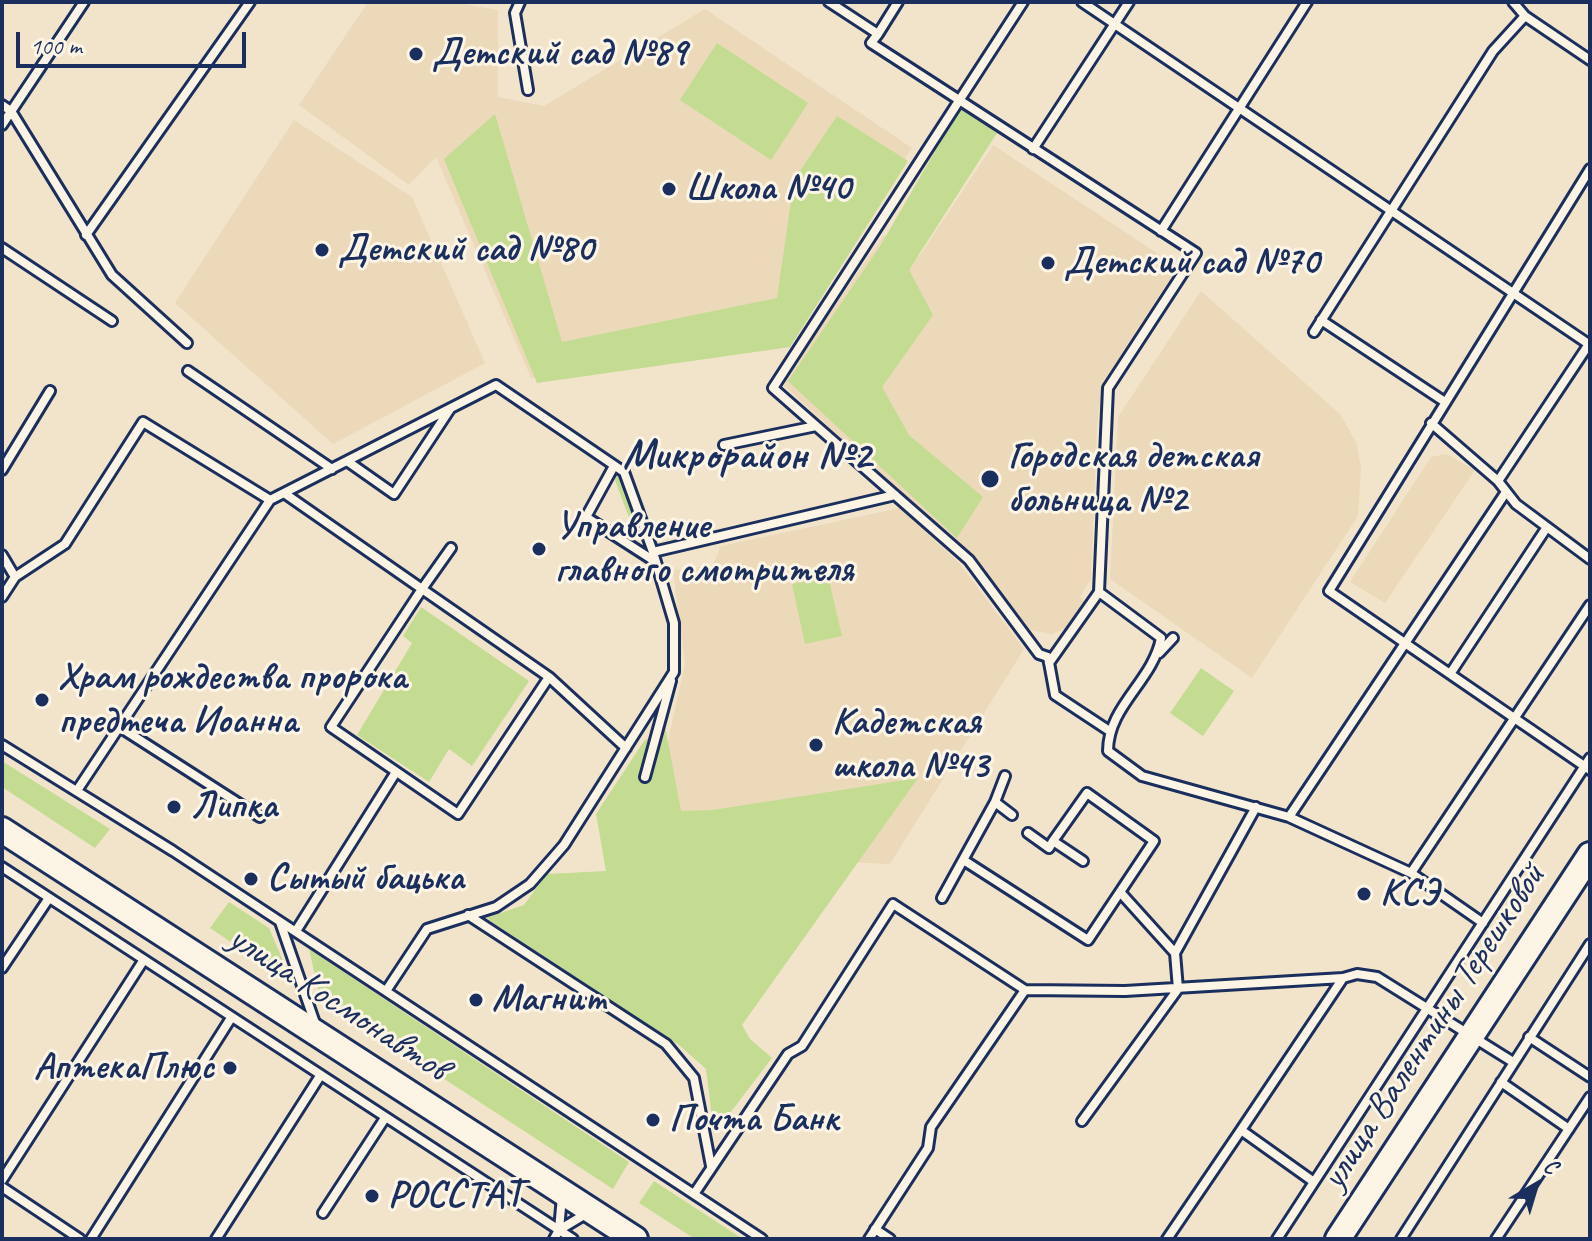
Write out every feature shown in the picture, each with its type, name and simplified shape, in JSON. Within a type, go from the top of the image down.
[{"type":"main road","name":"улица Космонавтов","points":[[2,830],[635,1239]]},
{"type":"main road","name":"улица Валентины Терешковой","points":[[1338,1239],[1590,855]]},
{"type":"lane","points":[[2,125],[84,2]]},
{"type":"lane","points":[[86,235],[250,2]]},
{"type":"lane","points":[[520,2],[515,13],[528,90]]},
{"type":"lane","points":[[829,2],[878,34]]},
{"type":"lane","points":[[898,2],[871,43],[1196,253],[1108,388],[1099,592],[1049,664]]},
{"type":"lane","points":[[1023,2],[773,388],[969,560],[1039,654],[1048,657],[1055,695],[1108,730]]},
{"type":"lane","points":[[1082,2],[1589,344],[1498,481]]},
{"type":"lane","points":[[1033,149],[1129,2]]},
{"type":"lane","points":[[1161,231],[1307,2]]},
{"type":"lane","points":[[1513,2],[1525,16],[1590,60]]},
{"type":"lane","points":[[1314,332],[1493,51],[1525,16]]},
{"type":"lane","points":[[2,105],[11,111],[112,275],[187,343]]},
{"type":"lane","points":[[1277,1239],[1588,765],[1329,591],[1590,169]]},
{"type":"lane","points":[[2,248],[112,321]]},
{"type":"lane","points":[[1321,320],[1445,402]]},
{"type":"lane","points":[[188,371],[332,469]]},
{"type":"lane","points":[[78,789],[270,500],[496,385],[624,472],[674,623],[674,672],[645,777]]},
{"type":"lane","points":[[2,470],[50,391]]},
{"type":"lane","points":[[347,461],[394,494],[450,409]]},
{"type":"lane","points":[[2,597],[15,577],[65,544],[143,422],[270,500]]},
{"type":"lane","points":[[1431,423],[1498,481],[1516,504],[1590,559]]},
{"type":"lane","points":[[724,445],[816,426]]},
{"type":"lane","points":[[614,466],[586,517],[656,562]]},
{"type":"lane","points":[[1289,817],[1506,492]]},
{"type":"lane","points":[[284,493],[549,677],[626,748]]},
{"type":"lane","points":[[653,552],[895,495]]},
{"type":"lane","points":[[1450,674],[1547,527]]},
{"type":"lane","points":[[451,548],[331,727],[458,814],[549,677]]},
{"type":"lane","points":[[2,555],[15,577]]},
{"type":"lane","points":[[1099,592],[1161,638],[1158,654]]},
{"type":"lane","points":[[1411,873],[1590,605]]},
{"type":"lane","points":[[1173,638],[1158,654],[1108,730],[1108,751],[1142,776],[1289,817],[1411,873],[1483,923]]},
{"type":"lane","points":[[386,991],[427,929],[496,907],[530,884],[564,845],[674,672]]},
{"type":"lane","points":[[118,726],[260,817]]},
{"type":"lane","points":[[2,745],[78,789],[762,1239]]},
{"type":"lane","points":[[296,931],[396,772]]},
{"type":"lane","points":[[942,898],[965,861],[1005,776]]},
{"type":"lane","points":[[965,861],[1088,940],[1154,841],[1087,793],[1049,848],[1028,833]]},
{"type":"lane","points":[[995,802],[1012,815]]},
{"type":"lane","points":[[1082,1121],[1178,989],[1175,953],[1256,807]]},
{"type":"lane","points":[[1053,841],[1083,861]]},
{"type":"lane","points":[[2,867],[573,1239]]},
{"type":"lane","points":[[1120,892],[1175,953]]},
{"type":"lane","points":[[2,968],[49,898]]},
{"type":"lane","points":[[694,1194],[788,1054],[802,1046],[893,904],[1025,990],[1178,989],[1343,978],[1357,974],[1377,977],[1513,1062]]},
{"type":"lane","points":[[468,915],[666,1044],[694,1078],[711,1166]]},
{"type":"lane","points":[[280,921],[319,1035]]},
{"type":"lane","points":[[1401,1239],[1590,944]]},
{"type":"lane","points":[[2,1180],[143,961]]},
{"type":"lane","points":[[1167,1239],[1343,978]]},
{"type":"lane","points":[[869,1239],[928,1148],[931,1127],[1025,990]]},
{"type":"lane","points":[[91,1239],[231,1018]]},
{"type":"lane","points":[[1529,1037],[1590,1077]]},
{"type":"lane","points":[[216,1239],[320,1076]]},
{"type":"lane","points":[[1501,1082],[1569,1129]]},
{"type":"lane","points":[[1496,1239],[1590,1097]]},
{"type":"lane","points":[[323,1213],[385,1118]]},
{"type":"lane","points":[[1241,1130],[1314,1182]]},
{"type":"lane","points":[[2,1187],[80,1239]]},
{"type":"lane","points":[[554,1239],[559,1230],[563,1191]]},
{"type":"lane","points":[[559,1230],[592,1211]]},
{"type":"lane","points":[[875,1229],[890,1239]]},
{"type":"shaded area","name":"Школа №40","points":[[368,2],[451,2],[498,10],[498,97],[544,106],[705,9],[912,148],[778,349],[531,378],[436,157],[409,185],[299,105]]},
{"type":"shaded area","name":"Детский сад №80","points":[[294,120],[412,197],[485,363],[333,444],[175,303]]},
{"type":"shaded area","name":"Городская детская больница №2","points":[[993,145],[1178,267],[1103,382],[1097,425],[1091,579],[1080,597],[1088,604],[1079,622],[1052,634],[1031,630],[968,553],[961,553],[944,532],[781,383],[884,235],[918,258]]},
{"type":"shaded area","points":[[1201,291],[1340,414],[1357,444],[1361,469],[1358,516],[1252,678],[1110,579],[1118,417]]},
{"type":"shaded area","points":[[1446,454],[1475,470],[1385,603],[1350,582],[1431,457]]},
{"type":"shaded area","name":"Кадетская школа №43","points":[[900,508],[959,563],[1024,649],[890,864],[796,860],[649,826],[685,664],[673,570],[713,565],[721,546]]},
{"type":"green space","points":[[717,43],[808,103],[771,160],[680,100]]},
{"type":"green space","points":[[960,108],[997,133],[909,270],[933,315],[882,387],[909,435],[983,497],[957,538],[788,381],[879,248]]},
{"type":"green space","points":[[495,114],[562,342],[777,298],[794,180],[837,116],[908,161],[790,347],[537,383],[444,159]]},
{"type":"green space","points":[[616,472],[637,521],[631,523],[613,475]]},
{"type":"green space","points":[[828,576],[842,636],[805,644],[792,584]]},
{"type":"green space","points":[[421,607],[529,681],[472,766],[449,749],[429,782],[357,735],[412,643],[403,636]]},
{"type":"green space","points":[[1201,668],[1234,691],[1203,736],[1170,713]]},
{"type":"green space","points":[[665,726],[681,811],[713,810],[918,778],[742,1025],[750,1039],[772,1058],[714,1134],[706,1069],[679,1045],[486,918],[524,905],[547,874],[606,871],[596,814],[644,741]]},
{"type":"green space","points":[[2,761],[110,829],[95,848],[2,787]]},
{"type":"green space","points":[[229,902],[269,928],[293,984],[210,928]]},
{"type":"green space","points":[[309,949],[629,1162],[613,1189],[320,998]]},
{"type":"green space","points":[[654,1181],[743,1239],[695,1239],[639,1203]]},
{"type":"place","name":"Детский сад №89","points":[[416,54]]},
{"type":"place","name":"Школа №40","points":[[669,189]]},
{"type":"place","name":"Детский сад №80","points":[[322,250]]},
{"type":"place","name":"Детский сад №70","points":[[1048,263]]},
{"type":"place","name":"Городская детская больница №2","points":[[990,479]]},
{"type":"place","name":"Управление главного смотрителя","points":[[539,549]]},
{"type":"place","name":"Храм рождества пророка предтеча Иоанна","points":[[42,700]]},
{"type":"place","name":"Кадетская школа №43","points":[[816,745]]},
{"type":"place","name":"Липка","points":[[174,807]]},
{"type":"place","name":"Сытый бацька","points":[[251,879]]},
{"type":"place","name":"КСЭ","points":[[1364,894]]},
{"type":"place","name":"Магнит","points":[[476,1000]]},
{"type":"place","name":"АптекаПлюс","points":[[230,1068]]},
{"type":"place","name":"Почта Банк","points":[[653,1120]]},
{"type":"place","name":"РОССТАТ","points":[[372,1196]]},
{"type":"district","name":"Микрорайон №2","points":[[747,457]]}]
